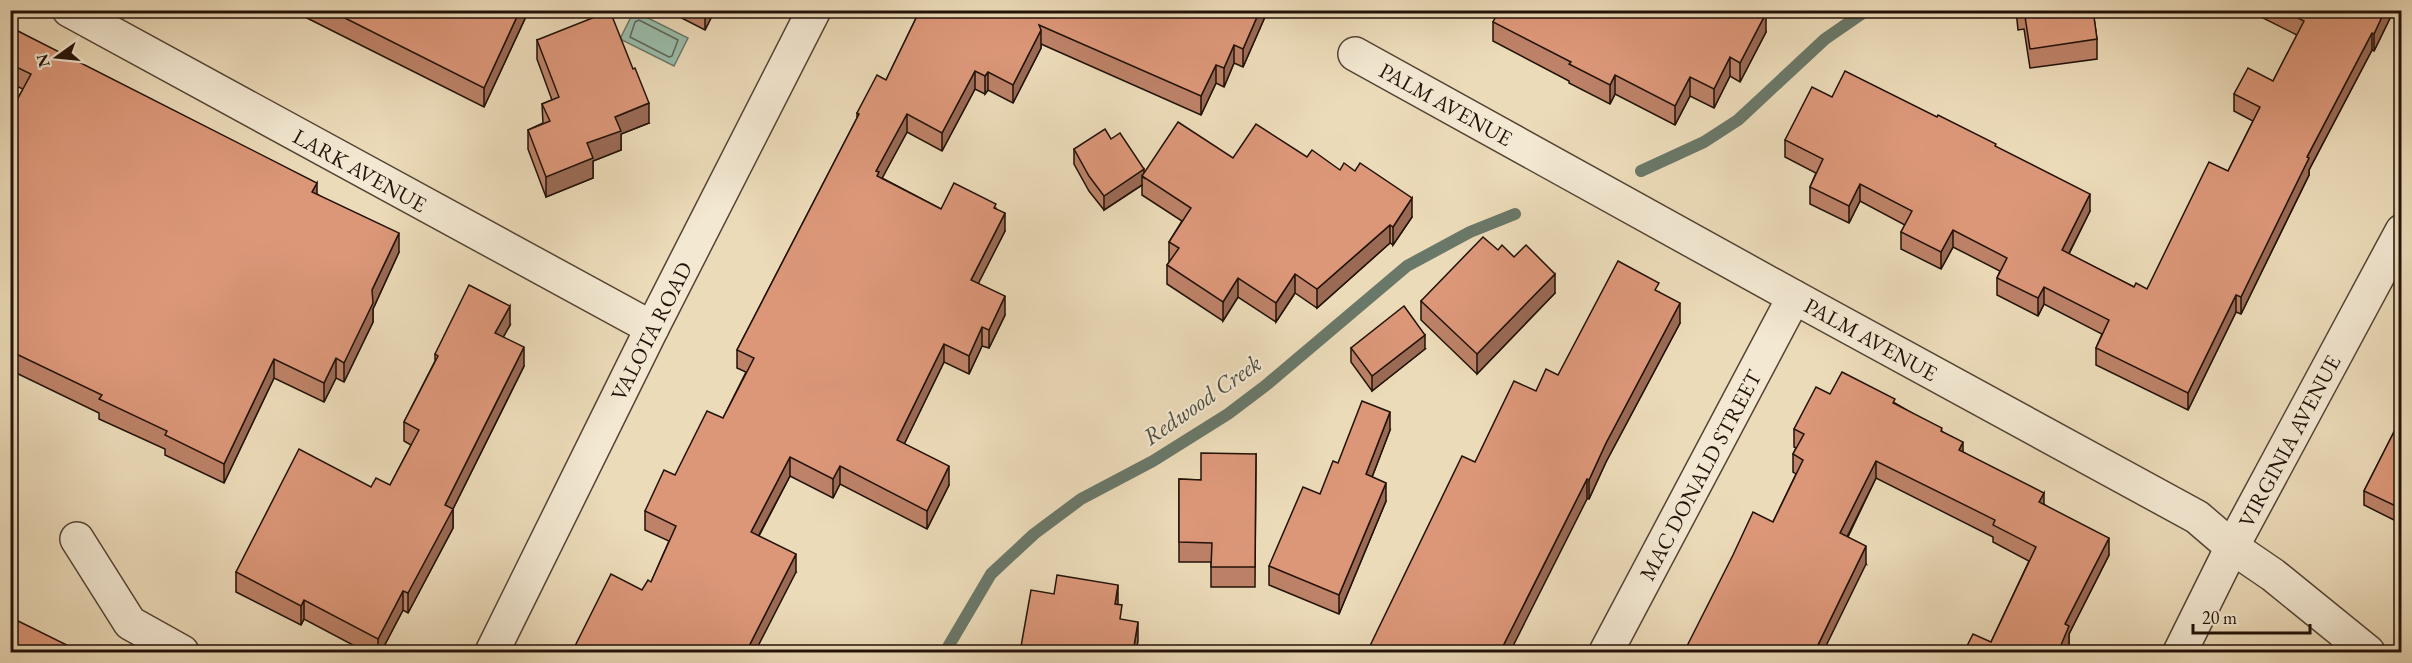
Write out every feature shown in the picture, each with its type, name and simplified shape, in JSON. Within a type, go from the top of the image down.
[{"type":"street","name":"LARK AVENUE","points":[[69,10],[652,328]]},
{"type":"street","name":"VALOTA ROAD","points":[[492,652],[652,328],[814,10]]},
{"type":"street","name":"PALM AVENUE","points":[[1355,54],[2197,517],[2232,547],[2273,575],[2368,652]]},
{"type":"street","name":"VIRGINIA AVENUE","points":[[2180,652],[2232,547],[2402,231]]},
{"type":"street","name":"MAC DONALD STREET","points":[[1606,652],[1794,297]]},
{"type":"street","points":[[77,539],[129,623],[183,652]]},
{"type":"water","points":[[634,11],[688,38],[674,66],[620,39]]},
{"type":"building","points":[[329,10],[520,10],[484,88]]},
{"type":"building","points":[[920,10],[1260,10],[1243,49],[1234,45],[1224,68],[1216,65],[1201,96],[1039,25],[1041,30],[1013,85],[988,72],[985,76],[975,71],[942,133],[907,114],[876,171],[879,172],[877,176],[941,209],[954,183],[996,204],[994,208],[1005,213],[971,280],[1005,296],[989,330],[982,327],[969,356],[944,344],[897,440],[949,466],[927,511],[840,466],[833,479],[790,457],[751,532],[796,554],[746,652],[572,652],[611,574],[642,590],[648,580],[651,582],[676,526],[645,511],[664,470],[675,475],[707,411],[723,418],[754,358],[737,350],[877,75],[886,80]]},
{"type":"building","points":[[1499,10],[1761,10],[1766,13],[1740,63],[1730,57],[1714,89],[1690,77],[1675,106],[1615,75],[1610,85],[1569,64],[1571,62],[1493,22]]},
{"type":"building","points":[[2024,10],[2093,10],[2097,39],[2030,49]]},
{"type":"building","points":[[2283,10],[2385,10],[2307,157],[2309,158],[2241,297],[2236,295],[2188,393],[2096,348],[2109,320],[2044,287],[2038,298],[1997,278],[2007,258],[1953,230],[1941,252],[1901,232],[1912,211],[1860,184],[1849,206],[1810,187],[1823,159],[1785,140],[1812,87],[1832,97],[1845,71],[1996,144],[1995,146],[2090,194],[2062,250],[2134,287],[2136,283],[2147,289],[2209,162],[2228,171],[2260,107],[2234,94],[2248,68],[2273,81],[2304,21]]},
{"type":"building","points":[[610,11],[649,103],[615,117],[621,131],[587,143],[593,158],[546,177],[528,130],[550,121],[542,104],[559,97],[537,40]]},
{"type":"building","points":[[10,27],[317,183],[312,192],[399,233],[372,290],[373,303],[344,363],[336,358],[324,383],[274,359],[224,464],[165,435],[167,431],[99,399],[102,395],[10,351],[10,113],[31,74],[10,64]]},
{"type":"building","points":[[1178,122],[1233,158],[1256,124],[1307,157],[1312,150],[1340,170],[1344,163],[1355,171],[1360,163],[1412,198],[1393,227],[1390,225],[1317,289],[1295,274],[1276,303],[1238,278],[1223,302],[1167,265],[1179,248],[1169,242],[1191,208],[1142,176]]},
{"type":"building","points":[[1105,129],[1111,139],[1120,133],[1144,169],[1104,196],[1089,176],[1074,149]]},
{"type":"building","points":[[1483,237],[1498,250],[1502,245],[1514,257],[1526,245],[1555,274],[1477,354],[1421,301]]},
{"type":"building","points":[[1618,261],[1659,283],[1655,290],[1680,303],[1589,480],[1587,479],[1500,652],[1367,652],[1462,456],[1475,462],[1514,381],[1536,391],[1546,369],[1558,375]]},
{"type":"building","points":[[469,285],[510,306],[495,333],[524,347],[445,505],[453,509],[408,593],[403,591],[378,639],[304,600],[301,606],[236,572],[299,449],[371,487],[376,478],[390,485],[419,430],[404,422],[438,356],[435,354]]},
{"type":"building","points":[[1404,306],[1425,335],[1372,376],[1351,348]]},
{"type":"building","points":[[1842,372],[1895,399],[1893,403],[1942,428],[1941,431],[1963,442],[1959,450],[2044,493],[2039,502],[2109,538],[2065,624],[2069,626],[2058,652],[1964,652],[1973,634],[1991,642],[2036,547],[1993,525],[1995,520],[1876,461],[1840,533],[1866,546],[1818,645],[1820,646],[1817,652],[1684,652],[1753,512],[1773,522],[1803,460],[1793,454],[1804,434],[1794,429],[1816,387],[1830,394]]},
{"type":"building","points":[[1362,401],[1390,412],[1366,474],[1386,483],[1339,595],[1269,566],[1303,487],[1320,494],[1333,461],[1338,463]]},
{"type":"building","points":[[2402,416],[2402,509],[2364,491]]},
{"type":"building","points":[[1201,453],[1256,454],[1255,567],[1211,567],[1212,543],[1179,542],[1179,479],[1201,480]]},
{"type":"building","points":[[1057,575],[1118,585],[1115,604],[1122,605],[1120,619],[1138,622],[1133,652],[1020,652],[1031,590],[1054,594]]},
{"type":"building","points":[[10,617],[77,650],[76,652],[10,652]]},
{"type":"waterway","name":"Redwood Creek","points":[[1641,171],[1704,142],[1738,120],[1825,39],[1867,10]]},
{"type":"waterway","name":"Redwood Creek","points":[[945,652],[991,574],[1034,534],[1081,499],[1153,461],[1228,414],[1265,386],[1407,266],[1470,232],[1515,214]]}]
